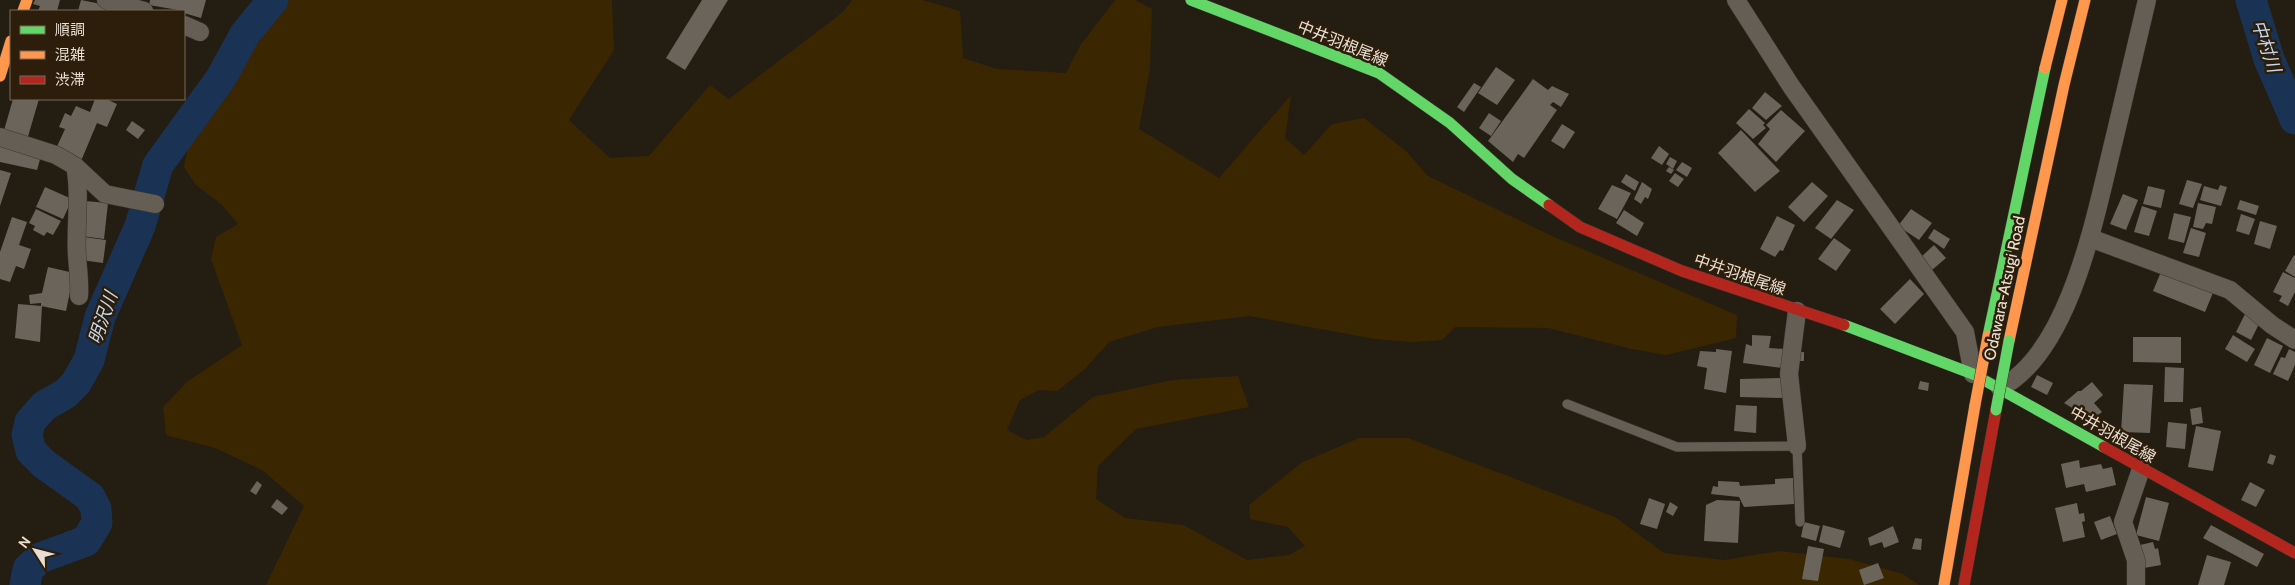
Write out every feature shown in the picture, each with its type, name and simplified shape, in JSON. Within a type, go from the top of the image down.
[{"type":"main road","name":"中井羽根尾線","points":[[1191,0],[1220,13],[1379,73],[1450,123],[1512,179],[1580,226],[1682,271],[1864,332],[1973,374],[2295,553]]},
{"type":"main road","name":"Odawara-Atsugi Road","points":[[1944,585],[1988,336],[2042,82],[2062,0]]},
{"type":"main road","name":"Odawara-Atsugi Road","points":[[1964,585],[2009,341],[2062,94],[2085,0]]},
{"type":"main road","points":[[0,76],[7,44]]},
{"type":"street","points":[[106,0],[141,10]]},
{"type":"street","points":[[1736,0],[1791,86],[1965,332],[1973,374]]},
{"type":"street","points":[[2000,388],[2015,380],[2027,370],[2046,344],[2061,317],[2090,238],[2147,0]]},
{"type":"street","points":[[185,25],[200,32]]},
{"type":"street","points":[[0,137],[56,155],[75,166],[106,194],[155,204]]},
{"type":"street","points":[[75,166],[79,202],[77,256],[80,274],[79,296]]},
{"type":"street","points":[[2090,238],[2230,290],[2272,325],[2295,340]]},
{"type":"street","points":[[1797,311],[1789,374],[1797,446]]},
{"type":"street","points":[[2136,585],[2136,560],[2123,522],[2141,469]]},
{"type":"lane","points":[[1567,404],[1677,447],[1797,446],[1800,522]]},
{"type":"shaded area","points":[[288,0],[612,0],[614,50],[569,120],[610,158],[649,156],[710,85],[729,99],[843,12],[852,0],[922,0],[960,11],[963,58],[997,69],[1066,73],[1081,44],[1115,0],[1135,0],[1152,9],[1150,68],[1139,129],[1219,178],[1291,95],[1285,138],[1304,155],[1332,124],[1364,118],[1406,151],[1428,176],[1552,236],[1737,315],[1736,338],[1666,355],[1632,349],[1548,328],[1455,327],[1442,340],[1412,342],[1375,339],[1250,316],[1158,327],[1109,342],[1085,369],[1057,391],[1039,390],[1020,400],[1007,430],[1026,440],[1044,437],[1093,397],[1173,380],[1238,376],[1249,407],[1136,429],[1098,466],[1096,499],[1125,518],[1183,525],[1247,560],[1289,555],[1305,546],[1288,527],[1250,519],[1249,505],[1301,463],[1359,438],[1408,438],[1615,517],[1664,553],[1724,560],[1779,551],[1849,559],[1903,574],[1919,585],[266,585],[304,506],[262,470],[215,448],[166,435],[163,407],[188,381],[242,345],[211,259],[216,237],[238,224],[222,205],[196,185],[184,167],[189,143]]},
{"type":"building","points":[[35,0],[60,0],[57,10],[38,10],[40,6],[33,4]]},
{"type":"building","points":[[81,0],[106,5],[104,10],[78,10]]},
{"type":"building","points":[[150,0],[206,0],[201,18],[185,13],[185,10],[149,5]]},
{"type":"building","points":[[702,0],[728,0],[685,70],[666,58]]},
{"type":"building","points":[[1496,67],[1515,80],[1497,105],[1478,93]]},
{"type":"building","points":[[1533,79],[1548,90],[1552,86],[1569,94],[1561,107],[1553,102],[1550,105],[1557,110],[1524,158],[1518,154],[1513,162],[1488,141]]},
{"type":"building","points":[[1474,83],[1481,87],[1464,112],[1457,107]]},
{"type":"building","points":[[1765,92],[1782,106],[1766,120],[1752,108]]},
{"type":"building","points":[[13,100],[39,100],[27,140],[3,134]]},
{"type":"building","points":[[95,100],[108,100],[117,104],[107,127],[97,123],[81,161],[55,151],[65,129],[59,127],[65,113],[71,116],[76,106],[90,112]]},
{"type":"building","points":[[1749,109],[1765,123],[1763,125],[1766,128],[1753,139],[1736,123]]},
{"type":"building","points":[[1781,110],[1805,131],[1776,162],[1758,144],[1770,129],[1766,125]]},
{"type":"building","points":[[1489,113],[1501,121],[1491,136],[1479,128]]},
{"type":"building","points":[[132,121],[145,130],[138,139],[126,130]]},
{"type":"building","points":[[1562,124],[1575,132],[1564,149],[1551,141]]},
{"type":"building","points":[[1741,130],[1780,171],[1755,192],[1718,153]]},
{"type":"building","points":[[0,143],[41,156],[37,170],[0,162]]},
{"type":"building","points":[[1659,146],[1669,154],[1662,165],[1651,158]]},
{"type":"building","points":[[1670,157],[1677,161],[1673,169],[1666,164]]},
{"type":"building","points":[[1682,162],[1692,168],[1687,177],[1676,170]]},
{"type":"building","points":[[1669,167],[1674,170],[1671,174],[1666,171]]},
{"type":"building","points":[[0,170],[11,173],[0,206]]},
{"type":"building","points":[[1675,173],[1684,179],[1678,187],[1669,181]]},
{"type":"building","points":[[1626,174],[1639,182],[1635,191],[1621,182]]},
{"type":"building","points":[[2187,180],[2202,184],[2193,208],[2179,204]]},
{"type":"building","points":[[1642,182],[1652,189],[1648,199],[1645,197],[1641,204],[1634,199]]},
{"type":"building","points":[[1812,182],[1828,196],[1804,222],[1788,207]]},
{"type":"building","points":[[1612,185],[1631,193],[1617,219],[1598,209]]},
{"type":"building","points":[[2220,185],[2227,187],[2221,206],[2200,200],[2204,186],[2218,190]]},
{"type":"building","points":[[2148,186],[2165,190],[2161,208],[2143,204]]},
{"type":"building","points":[[45,187],[72,199],[63,219],[36,207]]},
{"type":"building","points":[[2123,194],[2138,200],[2126,230],[2110,224]]},
{"type":"building","points":[[1837,200],[1854,210],[1831,239],[1815,228]]},
{"type":"building","points":[[2240,200],[2259,206],[2256,215],[2237,209]]},
{"type":"building","points":[[85,201],[108,203],[104,239],[81,236]]},
{"type":"building","points":[[2198,203],[2216,207],[2212,224],[2206,223],[2203,229],[2193,227]]},
{"type":"building","points":[[2142,206],[2157,211],[2149,236],[2134,232]]},
{"type":"building","points":[[36,209],[61,221],[53,235],[47,232],[44,236],[33,230],[35,226],[29,223]]},
{"type":"building","points":[[1911,209],[1932,223],[1919,240],[1898,226]]},
{"type":"building","points":[[1624,210],[1644,223],[1637,236],[1616,223]]},
{"type":"building","points":[[2174,213],[2191,217],[2184,243],[2168,239]]},
{"type":"building","points":[[2241,214],[2255,219],[2249,235],[2236,231]]},
{"type":"building","points":[[1777,216],[1795,225],[1783,251],[1780,250],[1775,257],[1760,249]]},
{"type":"building","points":[[12,217],[27,222],[19,245],[31,249],[24,269],[16,266],[10,282],[0,279],[0,252]]},
{"type":"building","points":[[2260,221],[2277,226],[2270,249],[2254,244]]},
{"type":"building","points":[[2191,228],[2206,233],[2199,257],[2183,253]]},
{"type":"building","points":[[1934,229],[1950,239],[1944,249],[1928,238]]},
{"type":"building","points":[[84,237],[106,240],[103,263],[81,260]]},
{"type":"building","points":[[1834,238],[1851,250],[1836,271],[1818,259]]},
{"type":"building","points":[[1934,245],[1946,258],[1932,270],[1921,257]]},
{"type":"building","points":[[2295,256],[2295,277],[2285,271]]},
{"type":"building","points":[[48,267],[74,273],[66,311],[41,306],[41,303],[30,304],[29,295],[42,293]]},
{"type":"building","points":[[2163,267],[2215,288],[2205,312],[2153,291]]},
{"type":"building","points":[[2283,272],[2295,278],[2295,292],[2288,306],[2279,301],[2282,296],[2273,292]]},
{"type":"building","points":[[1910,279],[1924,294],[1895,324],[1880,309]]},
{"type":"building","points":[[18,304],[42,306],[40,342],[15,338]]},
{"type":"building","points":[[2245,314],[2260,322],[2251,340],[2236,332]]},
{"type":"building","points":[[1752,335],[1771,336],[1769,348],[1785,349],[1782,368],[1743,363],[1746,344],[1752,346]]},
{"type":"building","points":[[2233,335],[2255,349],[2247,362],[2225,349]]},
{"type":"building","points":[[2133,337],[2181,337],[2181,363],[2133,362]]},
{"type":"building","points":[[2267,338],[2283,346],[2270,373],[2254,365]]},
{"type":"building","points":[[1716,349],[1732,351],[1726,393],[1704,389],[1707,368],[1697,366],[1700,351],[1716,352]]},
{"type":"building","points":[[2289,349],[2295,352],[2295,365],[2288,381],[2273,374],[2281,357],[2285,358]]},
{"type":"building","points":[[1796,352],[1804,352],[1804,361],[1796,361]]},
{"type":"building","points":[[2165,367],[2184,368],[2183,402],[2164,402]]},
{"type":"building","points":[[2037,375],[2053,383],[2047,395],[2031,387]]},
{"type":"building","points":[[1785,378],[1784,398],[1740,397],[1740,379]]},
{"type":"building","points":[[1920,381],[1929,383],[1928,391],[1918,389]]},
{"type":"building","points":[[2092,382],[2103,395],[2094,403],[2102,412],[2092,420],[2064,403]]},
{"type":"building","points":[[2124,384],[2153,385],[2150,433],[2121,432]]},
{"type":"building","points":[[1736,405],[1757,406],[1756,433],[1734,431]]},
{"type":"building","points":[[2201,407],[2203,423],[2192,425],[2190,409]]},
{"type":"building","points":[[2168,422],[2187,424],[2185,449],[2166,447]]},
{"type":"building","points":[[2196,426],[2221,431],[2213,471],[2188,467]]},
{"type":"building","points":[[2270,454],[2276,456],[2273,465],[2267,463]]},
{"type":"building","points":[[2079,460],[2080,468],[2101,464],[2103,469],[2112,467],[2116,485],[2086,492],[2084,484],[2066,488],[2061,464]]},
{"type":"building","points":[[1793,478],[1794,504],[1744,507],[1739,497],[1711,494],[1713,486],[1718,487],[1718,481],[1739,482],[1740,486],[1775,484],[1775,479]]},
{"type":"building","points":[[257,481],[262,485],[256,495],[250,491]]},
{"type":"building","points":[[2250,482],[2265,490],[2256,507],[2241,500]]},
{"type":"building","points":[[2146,497],[2169,503],[2159,541],[2136,535]]},
{"type":"building","points":[[1649,498],[1665,504],[1657,529],[1640,524]]},
{"type":"building","points":[[277,499],[288,508],[282,515],[271,507]]},
{"type":"building","points":[[1717,500],[1740,501],[1738,543],[1704,541],[1706,505]]},
{"type":"building","points":[[1670,502],[1678,507],[1673,516],[1666,512]]},
{"type":"building","points":[[2077,503],[2079,514],[2084,513],[2085,521],[2082,522],[2085,537],[2063,542],[2055,508]]},
{"type":"building","points":[[2110,516],[2117,534],[2101,540],[2094,522]]},
{"type":"building","points":[[1804,522],[1820,526],[1816,541],[1801,537]]},
{"type":"building","points":[[1823,525],[1845,531],[1840,548],[1819,542]]},
{"type":"building","points":[[2211,525],[2264,554],[2257,567],[2203,538]]},
{"type":"building","points":[[1893,526],[1899,542],[1884,548],[1882,542],[1870,546],[1868,538]]},
{"type":"building","points":[[1915,538],[1922,539],[1921,550],[1912,549]]},
{"type":"building","points":[[2153,542],[2155,549],[2158,548],[2161,565],[2144,568],[2140,545]]},
{"type":"building","points":[[1808,546],[1824,549],[1818,581],[1802,579]]},
{"type":"building","points":[[2207,555],[2231,562],[2224,585],[2198,585]]},
{"type":"building","points":[[1878,563],[1884,578],[1864,585],[1859,570]]},
{"type":"waterway","name":"明沢川","points":[[25,585],[28,569],[40,558],[86,541],[97,523],[96,509],[90,497],[44,464],[31,451],[27,435],[30,422],[44,406],[65,394],[76,383],[89,360],[100,317],[140,226],[158,165],[221,78],[245,34],[273,0]]},
{"type":"waterway","name":"中村川","points":[[2251,0],[2269,59],[2295,119]]},
{"type":"traffic: fast","points":[[1191,0],[1379,73],[1450,123],[1512,179],[1549,205]]},
{"type":"traffic: fast","points":[[1988,336],[2045,68]]},
{"type":"traffic: fast","points":[[1844,325],[1973,374],[2104,447]]},
{"type":"traffic: fast","points":[[1996,410],[2009,341]]},
{"type":"traffic: slow","points":[[23,10],[27,0]]},
{"type":"traffic: slow","points":[[2045,68],[2062,0]]},
{"type":"traffic: slow","points":[[2009,341],[2064,85],[2085,0]]},
{"type":"traffic: slow","points":[[0,76],[10,44]]},
{"type":"traffic: slow","points":[[1975,405],[1988,336]]},
{"type":"traffic: slow","points":[[1944,585],[1975,405]]},
{"type":"traffic: jam","points":[[1549,205],[1580,227],[1682,271],[1844,325]]},
{"type":"traffic: jam","points":[[1964,585],[1996,410]]},
{"type":"traffic: jam","points":[[2104,447],[2295,553]]}]
